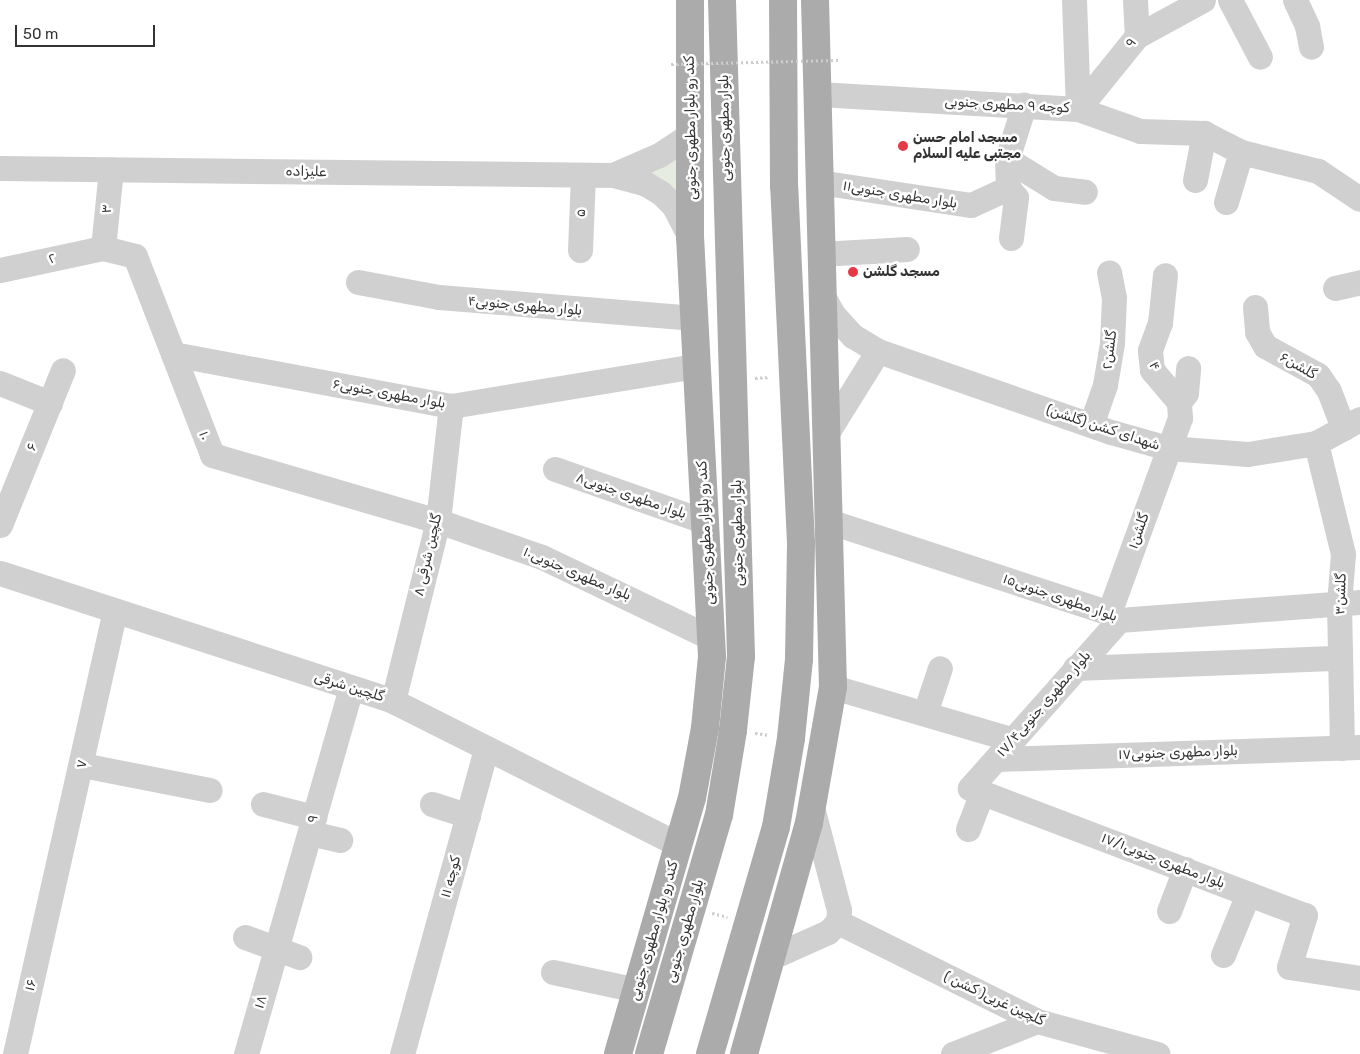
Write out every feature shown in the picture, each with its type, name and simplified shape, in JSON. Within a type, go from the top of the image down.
[{"type":"main road","name":"کند رو بلوار مطهری جنوبی","points":[[618,1054],[692,798],[705,728],[712,638],[707,531],[695,366],[690,237],[690,0]]},
{"type":"main road","name":"بلوار مطهری جنوبی","points":[[649,1054],[719,815],[734,730],[741,656],[735,370],[722,0]]},
{"type":"main road","points":[[710,1054],[776,827],[791,738],[799,659],[801,543],[784,186],[783,0]]},
{"type":"main road","points":[[744,1054],[772,958],[812,807],[832,686],[818,182],[815,0]]},
{"type":"main road","points":[[784,86],[818,182]]},
{"type":"main road","points":[[707,531],[738,539]]},
{"type":"main road","points":[[799,659],[830,602]]},
{"type":"street","points":[[1074,0],[1078,109]]},
{"type":"street","points":[[1135,0],[1137,36]]},
{"type":"street","points":[[1230,0],[1260,57]]},
{"type":"street","points":[[1295,0],[1307,26],[1311,47]]},
{"type":"street","name":"۹","points":[[1078,109],[1137,36],[1193,2]]},
{"type":"street","name":"کوچه ۹ مطهری جنوبی","points":[[818,94],[1078,109],[1140,131],[1204,133],[1241,152],[1318,171],[1359,201]]},
{"type":"street","points":[[1011,238],[1016,198],[1008,188],[1007,159],[1024,105]]},
{"type":"street","points":[[1195,180],[1204,133]]},
{"type":"street","name":"علیزاده","points":[[612,175],[659,155],[690,135]]},
{"type":"street","points":[[1226,202],[1241,152]]},
{"type":"street","points":[[1007,159],[1054,188],[1085,192]]},
{"type":"street","name":"علیزاده","points":[[0,168],[612,175],[646,184],[661,193],[674,206],[690,237]]},
{"type":"street","name":"۳","points":[[103,248],[111,169]]},
{"type":"street","name":"۵","points":[[580,250],[583,175]]},
{"type":"street","name":"بلوار مطهری جنوبی۱۱","points":[[818,182],[970,205],[1008,188]]},
{"type":"street","name":"۲","points":[[0,270],[103,248]]},
{"type":"street","name":"۱۰","points":[[103,248],[135,256],[212,455],[438,521]]},
{"type":"street","points":[[820,254],[907,249]]},
{"type":"street","name":"گلشن۲","points":[[1091,425],[1105,385],[1112,343],[1114,298],[1109,272]]},
{"type":"street","name":"۴","points":[[1165,275],[1160,323],[1150,350],[1152,370],[1179,402]]},
{"type":"street","name":"بلوار مطهری جنوبی۴","points":[[358,282],[439,297],[694,318]]},
{"type":"street","points":[[1335,288],[1360,282]]},
{"type":"street","name":"شهدای کشن (گلشن)","points":[[821,292],[832,313],[853,336],[878,351],[1091,425],[1168,448],[1248,454],[1316,443],[1352,424]]},
{"type":"street","name":"گلشن۶","points":[[1255,307],[1258,332],[1265,346],[1318,375],[1352,424]]},
{"type":"street","points":[[825,436],[878,351]]},
{"type":"street","name":"بلوار مطهری جنوبی۶","points":[[173,354],[451,406],[695,366]]},
{"type":"street","points":[[1168,448],[1180,418],[1179,402],[1186,393],[1188,368]]},
{"type":"street","name":"۶","points":[[0,525],[63,370]]},
{"type":"street","points":[[0,383],[50,403]]},
{"type":"street","name":"۸ گلچین شرقی","points":[[393,701],[438,521],[451,406]]},
{"type":"street","name":"گلشن۳","points":[[1316,443],[1351,552],[1350,603],[1340,658],[1351,748]]},
{"type":"street","name":"گلشن۱","points":[[1114,616],[1168,448]]},
{"type":"street","name":"۸بلوار مطهری جنوبی","points":[[555,469],[707,531]]},
{"type":"street","name":"بلوار مطهری جنوبی۱۰","points":[[438,521],[542,557],[712,638]]},
{"type":"street","name":"بلوار مطهری جنوبی۱۵","points":[[828,521],[1114,616],[1350,603]]},
{"type":"street","name":"گلچین شرقی","points":[[0,573],[393,701],[486,750],[679,845]]},
{"type":"street","name":"۷","points":[[48,916],[115,611]]},
{"type":"street","name":"بلوار مطهری جنوبی۱۷/۴","points":[[976,790],[1004,749],[1075,668],[1114,616]]},
{"type":"street","points":[[1075,668],[1340,658]]},
{"type":"street","points":[[925,714],[940,668]]},
{"type":"street","name":"بلوار مطهری جنوبی۱۷","points":[[832,686],[925,714],[1004,749],[1351,748]]},
{"type":"street","name":"۹","points":[[288,953],[312,825],[351,688]]},
{"type":"street","name":"کوچه ۱۱","points":[[402,1054],[486,750]]},
{"type":"street","points":[[82,765],[210,790]]},
{"type":"street","points":[[968,829],[976,790]]},
{"type":"street","name":"بلوار مطهری جنوبی۱۷/۱","points":[[976,790],[1305,915],[1289,967],[1360,978]]},
{"type":"street","points":[[263,804],[312,825],[340,840]]},
{"type":"street","points":[[432,804],[468,816]]},
{"type":"street","points":[[772,958],[828,932],[838,922],[839,910],[812,807]]},
{"type":"street","points":[[1169,911],[1185,870]]},
{"type":"street","points":[[1223,955],[1248,894]]},
{"type":"street","name":"۱۶","points":[[15,1054],[48,916]]},
{"type":"street","name":"گلچین غربی( کشن )","points":[[838,922],[1037,1021],[1158,1054]]},
{"type":"street","points":[[245,937],[288,953]]},
{"type":"street","name":"۱۸","points":[[246,1054],[288,953]]},
{"type":"street","points":[[553,972],[637,990]]},
{"type":"street","points":[[953,1054],[1037,1021]]},
{"type":"path","points":[[671,64],[838,60]]},
{"type":"path","points":[[735,370],[753,368],[755,378],[793,375]]},
{"type":"path","points":[[734,730],[791,738]]},
{"type":"path","points":[[692,907],[749,923]]},
{"type":"shaded area","points":[[685,147],[683,202],[642,173]]},
{"type":"place","name":"مسجد امام حسن مجتبی علیه السلام","points":[[903,146]]},
{"type":"place","name":"مسجد گلشن","points":[[853,272]]}]
